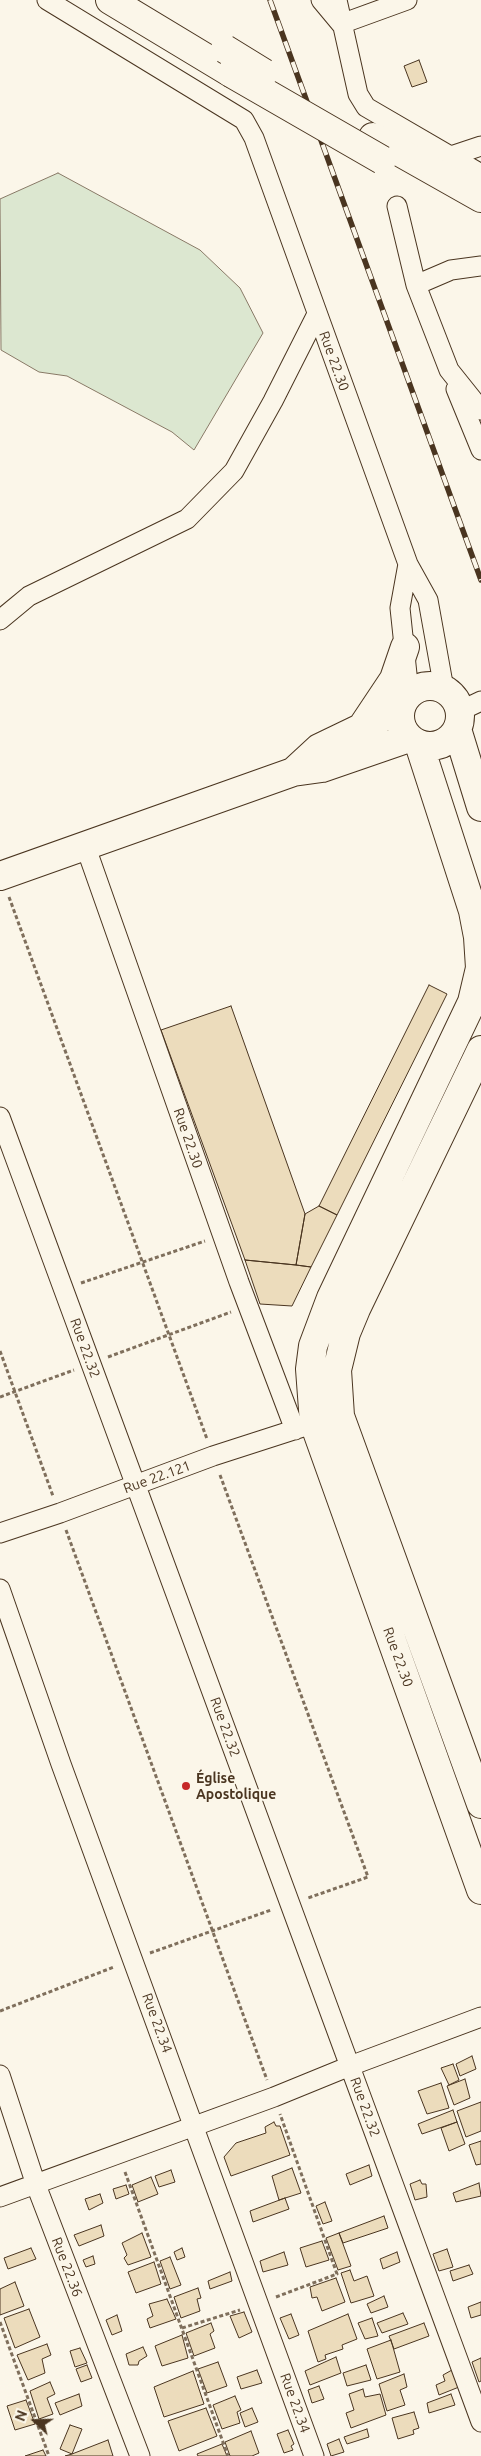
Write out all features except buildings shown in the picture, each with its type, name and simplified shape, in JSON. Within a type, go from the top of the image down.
[{"type":"street","name":"Rue 22.30","points":[[47,0],[244,120],[254,138],[408,564],[428,600],[444,689]]},
{"type":"street","points":[[110,0],[228,61],[378,149],[481,218]]},
{"type":"street","points":[[144,0],[228,61]]},
{"type":"street","points":[[320,0],[341,24]]},
{"type":"street","points":[[337,0],[358,94],[366,107],[481,174]]},
{"type":"street","points":[[341,24],[406,0]]},
{"type":"street","points":[[451,156],[481,146]]},
{"type":"street","points":[[378,149],[481,198]]},
{"type":"street","points":[[397,206],[416,285],[481,450]]},
{"type":"street","points":[[416,285],[451,270],[481,266]]},
{"type":"street","points":[[0,620],[29,596],[188,519],[234,471],[273,401],[317,314]]},
{"type":"street","points":[[449,370],[481,410]]},
{"type":"street","points":[[316,1423],[310,1369],[313,1346],[320,1324],[472,1002],[480,968],[478,937],[473,910],[414,741],[401,725],[404,701],[405,648],[400,608],[408,564]]},
{"type":"street","points":[[362,728],[394,679],[405,648]]},
{"type":"street","points":[[293,772],[319,748],[362,728],[426,686],[444,689],[451,694],[466,714],[481,807]]},
{"type":"street","points":[[0,876],[293,772],[322,768],[414,741],[437,745],[452,736],[466,714]]},
{"type":"street","name":"Rue 22.30","points":[[85,845],[248,1306],[316,1423],[481,1804]]},
{"type":"street","points":[[316,1423],[337,1370],[346,1333],[481,1050]]},
{"type":"street","name":"Rue 22.32","points":[[0,1117],[481,2422]]},
{"type":"street","name":"Rue 22.30","points":[[316,1423],[481,1890]]},
{"type":"street","name":"Rue 22.121","points":[[0,1533],[60,1513],[213,1456],[316,1423]]},
{"type":"street","name":"Rue 22.34","points":[[0,1589],[61,1764],[134,1959],[314,2456]]},
{"type":"street","points":[[0,2198],[274,2097],[350,2066],[481,2017]]},
{"type":"street","name":"Rue 22.36","points":[[0,2075],[36,2185],[140,2456]]},
{"type":"path","points":[[0,876],[368,1877],[134,1959],[0,2011]]},
{"type":"path","points":[[63,1289],[222,1235]]},
{"type":"path","points":[[0,1397],[248,1306]]},
{"type":"path","points":[[0,1351],[274,2097],[337,2274]]},
{"type":"path","points":[[118,2155],[228,2456]]},
{"type":"path","points":[[0,2322],[49,2456]]},
{"type":"green space","points":[[58,173],[200,250],[240,288],[263,333],[194,450],[172,432],[67,376],[39,372],[1,350],[0,199]]},
{"type":"railway","points":[[270,0],[481,580]]},
{"type":"place","name":"Église Apostolique","points":[[186,1786]]}]
